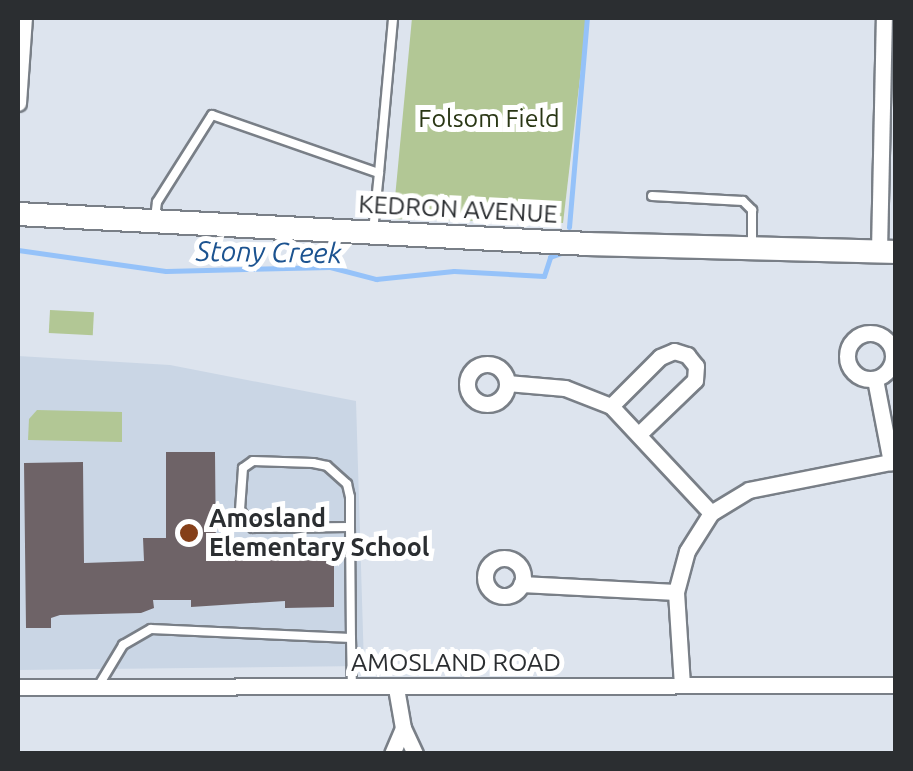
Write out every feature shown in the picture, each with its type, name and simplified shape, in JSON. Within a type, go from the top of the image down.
[{"type":"main road","name":"KEDRON AVENUE","points":[[18,214],[887,251]]},
{"type":"street","points":[[18,103],[24,18]]},
{"type":"street","points":[[884,18],[887,251]]},
{"type":"street","points":[[611,406],[660,358],[687,355],[696,366],[695,380],[638,434]]},
{"type":"street","points":[[682,685],[676,592],[687,551],[712,513],[750,490],[893,462],[874,379]]},
{"type":"street","points":[[508,383],[565,388],[611,406],[712,513]]},
{"type":"street","points":[[522,584],[676,592]]},
{"type":"street","name":"AMOSLAND ROAD","points":[[18,687],[896,685]]},
{"type":"street","points":[[396,688],[403,728],[414,754]]},
{"type":"street","points":[[392,754],[403,728]]},
{"type":"lane","points":[[373,231],[393,18]]},
{"type":"lane","points":[[154,221],[157,202],[212,115],[379,173]]},
{"type":"lane","points":[[652,196],[742,201],[752,210],[752,248]]},
{"type":"lane","points":[[350,527],[253,528],[240,510],[243,468],[253,461],[327,466],[347,484],[350,527],[352,688]]},
{"type":"lane","points":[[98,687],[123,645],[151,629],[351,638]]},
{"type":"shaded area","name":"Amosland Elementary School","points":[[18,356],[170,365],[356,401],[364,666],[18,670]]},
{"type":"green space","name":"Folsom Field","points":[[412,18],[587,18],[563,223],[393,219]]},
{"type":"green space","points":[[50,310],[94,312],[93,335],[49,333]]},
{"type":"green space","points":[[37,410],[122,412],[122,442],[28,440],[29,419]]},
{"type":"building","name":"Amosland Elementary School","points":[[166,452],[215,452],[216,558],[334,556],[334,607],[285,608],[285,601],[191,607],[191,600],[153,600],[154,608],[141,613],[60,615],[51,618],[51,628],[26,628],[24,463],[83,462],[84,563],[144,561],[143,538],[166,538]]},
{"type":"waterway","name":"Stony Creek","points":[[569,227],[587,18]]},
{"type":"waterway","name":"Stony Creek","points":[[18,250],[166,271],[330,267],[376,279],[454,271],[544,276],[550,257],[561,253]]},
{"type":"place","name":"Amosland Elementary School","points":[[189,533]]}]
